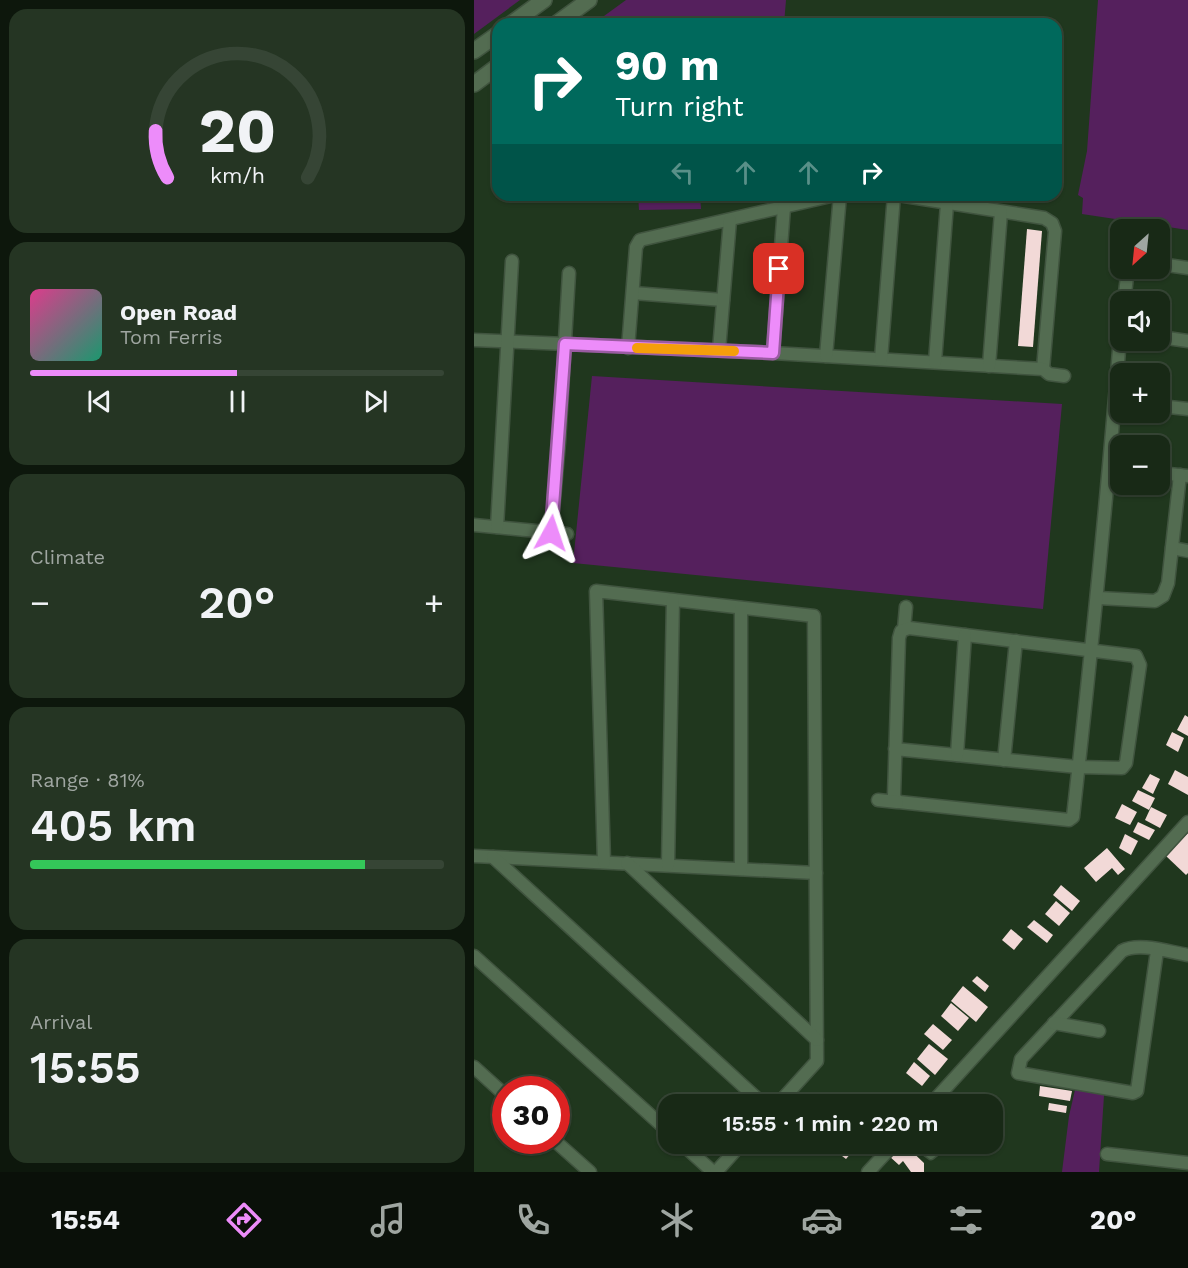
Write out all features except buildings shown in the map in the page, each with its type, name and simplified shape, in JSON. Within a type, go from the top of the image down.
[{"type":"main road","points":[[519,18],[544,0]]},
{"type":"main road","points":[[564,18],[589,0]]},
{"type":"main road","points":[[474,51],[492,38]]},
{"type":"main road","points":[[474,84],[492,70]]},
{"type":"street","points":[[627,348],[636,247],[640,240],[810,201]]},
{"type":"street","points":[[826,356],[839,201]]},
{"type":"street","points":[[881,360],[895,201]]},
{"type":"street","points":[[930,201],[1044,218],[1054,226],[1043,369]]},
{"type":"street","points":[[935,362],[947,204]]},
{"type":"street","points":[[773,353],[784,207]]},
{"type":"street","points":[[988,366],[1001,212]]},
{"type":"street","points":[[719,350],[730,220]]},
{"type":"street","points":[[496,527],[512,261]]},
{"type":"street","points":[[1170,265],[1188,268]]},
{"type":"street","points":[[551,533],[568,273]]},
{"type":"street","points":[[633,293],[723,300]]},
{"type":"street","points":[[1170,338],[1188,341]]},
{"type":"street","points":[[474,340],[935,362],[1043,369],[1051,375],[1064,376]]},
{"type":"street","points":[[1170,407],[1188,410]]},
{"type":"street","points":[[1098,598],[1155,601],[1161,598],[1168,583],[1184,476]]},
{"type":"street","points":[[878,800],[1069,820],[1073,817],[1111,495]]},
{"type":"street","points":[[474,525],[567,534]]},
{"type":"street","points":[[1172,548],[1188,550]]},
{"type":"street","points":[[604,862],[596,591],[814,616],[817,1061],[787,1094]]},
{"type":"street","points":[[668,865],[673,600]]},
{"type":"street","points":[[897,802],[894,795],[899,638],[904,629],[906,607]]},
{"type":"street","points":[[741,608],[741,869]]},
{"type":"street","points":[[895,749],[1116,770],[1126,764],[1140,665],[1139,660],[1131,654],[904,629]]},
{"type":"street","points":[[957,755],[965,635]]},
{"type":"street","points":[[1004,760],[1016,640]]},
{"type":"street","points":[[941,1094],[1188,822]]},
{"type":"street","points":[[474,856],[816,873]]},
{"type":"street","points":[[493,857],[752,1094]]},
{"type":"street","points":[[627,863],[817,1040]]},
{"type":"street","points":[[1157,951],[1137,1095],[1019,1074],[1021,1059],[1122,951],[1129,948],[1157,951],[1188,955]]},
{"type":"street","points":[[474,956],[658,1122]]},
{"type":"street","points":[[1054,1023],[1099,1031]]},
{"type":"street","points":[[474,1067],[492,1083]]},
{"type":"street","points":[[570,1154],[590,1172]]},
{"type":"street","points":[[694,1154],[714,1172],[731,1154]]},
{"type":"street","points":[[868,1172],[885,1154]]},
{"type":"street","points":[[1107,1154],[1188,1163]]},
{"type":"shaded area","points":[[474,0],[520,0],[496,18],[492,18],[492,21],[474,34]]},
{"type":"shaded area","points":[[626,0],[786,0],[784,18],[601,18]]},
{"type":"shaded area","points":[[1098,0],[1188,0],[1188,230],[1170,227],[1170,219],[1115,219],[1082,214],[1083,198],[1078,195],[1087,151]]},
{"type":"shaded area","points":[[638,201],[700,201],[701,209],[639,210]]},
{"type":"shaded area","points":[[592,376],[1062,404],[1043,609],[573,563]]},
{"type":"shaded area","points":[[1075,1090],[1104,1095],[1099,1172],[1062,1172],[1069,1116]]},
{"type":"slow traffic","points":[[637,348],[734,351]]},
{"type":"route","points":[[551,533],[565,344],[773,353],[779,269]]}]
